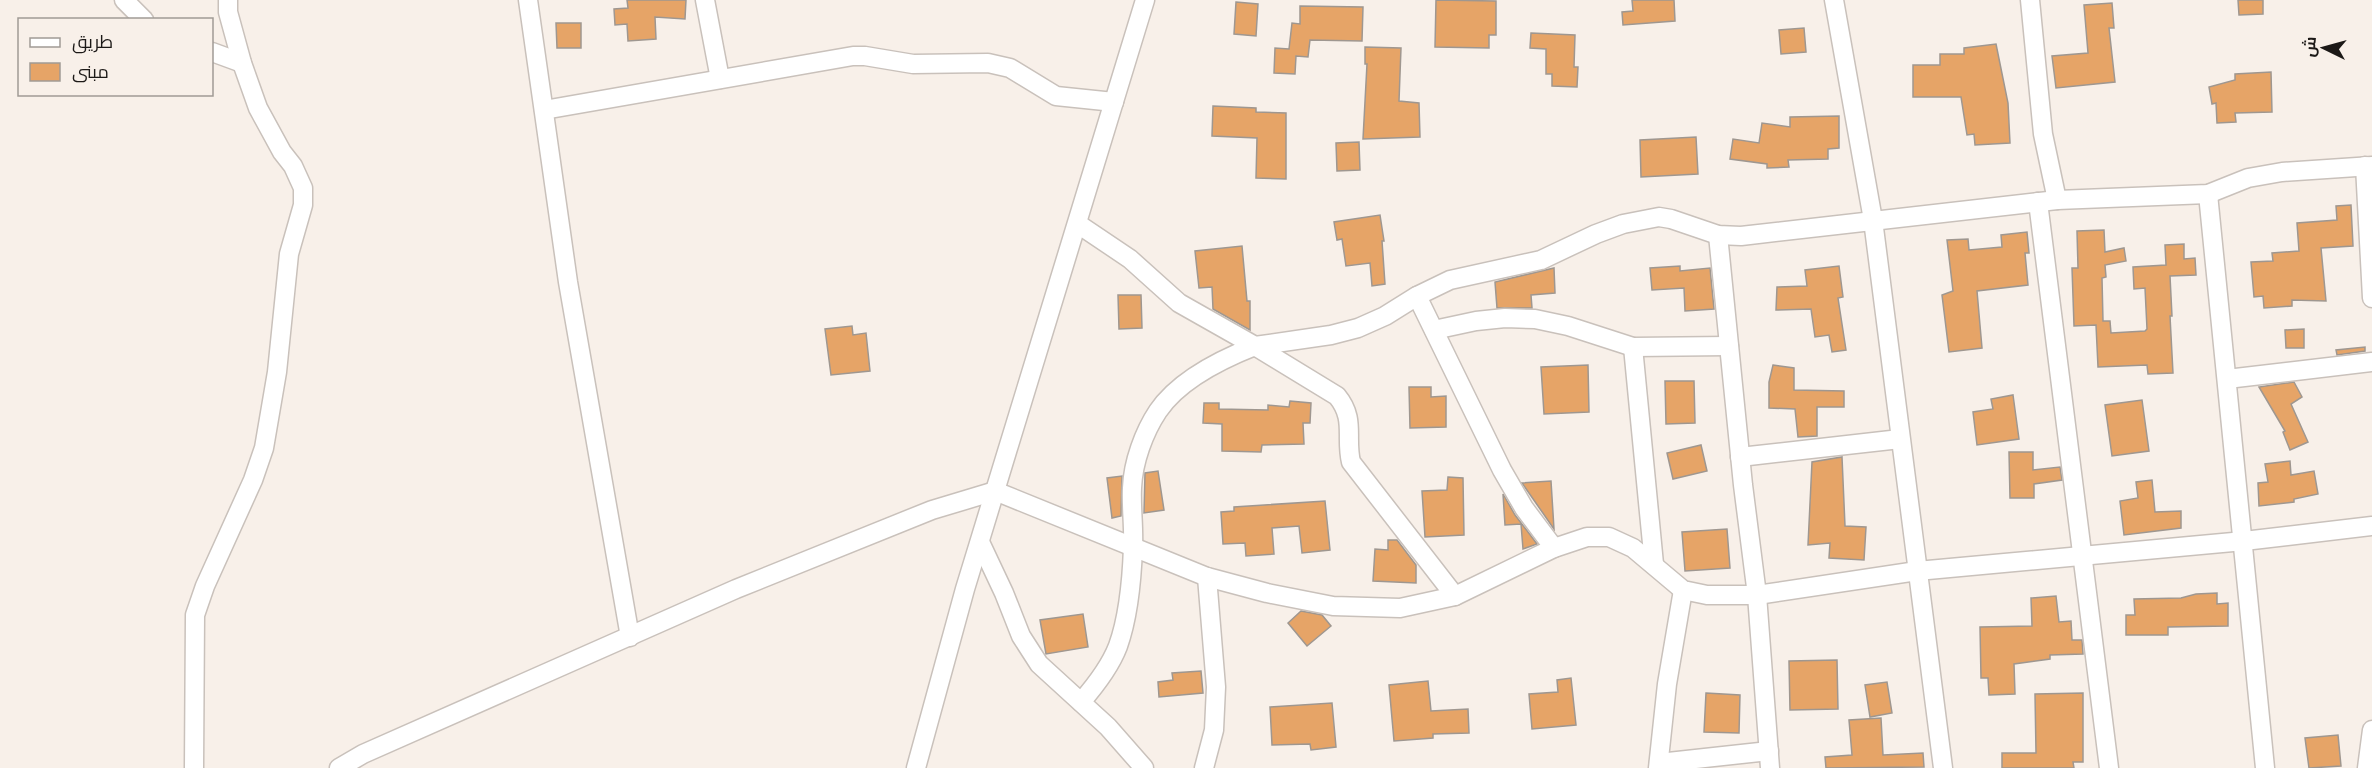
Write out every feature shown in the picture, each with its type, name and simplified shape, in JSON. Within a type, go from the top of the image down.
[{"type":"street","points":[[124,0],[142,18]]},
{"type":"street","points":[[194,768],[195,615],[205,586],[253,480],[264,447],[277,372],[289,254],[303,205],[303,188],[293,166],[282,152],[258,108],[242,63],[228,12],[228,0]]},
{"type":"street","points":[[528,0],[568,282],[630,637]]},
{"type":"street","points":[[705,0],[720,79]]},
{"type":"street","points":[[916,768],[995,491],[1145,0]]},
{"type":"street","points":[[1834,0],[1873,219],[1943,768]]},
{"type":"street","points":[[2031,0],[2043,134],[2057,200]]},
{"type":"street","points":[[213,52],[242,63]]},
{"type":"street","points":[[544,110],[853,56],[913,64],[988,63],[1010,68],[1056,96],[1114,102]]},
{"type":"street","points":[[1081,702],[1097,684],[1118,646],[1125,613],[1133,547],[1132,486],[1144,437],[1158,410],[1190,381],[1256,346],[1331,335],[1358,328],[1385,316],[1416,296],[1449,280],[1541,260],[1623,224],[1646,219],[1671,219],[1718,235],[1741,236],[1873,219],[2057,200],[2208,194],[2248,178],[2282,172],[2369,166],[2372,298]]},
{"type":"street","points":[[2208,194],[2265,768]]},
{"type":"street","points":[[2038,202],[2109,768]]},
{"type":"street","points":[[1078,224],[1130,259],[1179,303],[1256,346],[1337,396],[1345,405],[1348,417],[1350,462],[1455,596]]},
{"type":"street","points":[[1683,590],[1667,684],[1659,765],[1769,760],[1757,595],[1740,457],[1718,235]]},
{"type":"street","points":[[1416,296],[1502,470],[1524,508],[1554,548]]},
{"type":"street","points":[[1434,330],[1476,321],[1505,318],[1535,320],[1568,327],[1633,346],[1729,346]]},
{"type":"street","points":[[1633,346],[1654,564]]},
{"type":"street","points":[[2227,379],[2372,362]]},
{"type":"street","points":[[1740,457],[1900,439]]},
{"type":"street","points":[[339,768],[363,754],[736,589],[903,522],[995,491],[1207,577],[1268,593],[1333,606],[1400,608],[1455,596],[1554,548],[1587,537],[1609,537],[1633,548],[1683,590],[1707,595],[1757,595],[1917,571],[2244,541],[2372,526]]},
{"type":"street","points":[[980,542],[1021,636],[1040,664],[1107,727],[1144,768]]},
{"type":"street","points":[[1204,768],[1214,729],[1216,687],[1207,577]]},
{"type":"street","points":[[2367,768],[2372,730]]},
{"type":"building","points":[[627,0],[686,0],[685,19],[655,17],[656,39],[628,41],[627,24],[615,25],[614,9],[628,8]]},
{"type":"building","points":[[1436,0],[1496,1],[1496,35],[1489,35],[1489,48],[1435,47]]},
{"type":"building","points":[[1632,0],[1674,0],[1675,21],[1623,25],[1622,12],[1633,11]]},
{"type":"building","points":[[2238,0],[2263,0],[2263,14],[2239,15]]},
{"type":"building","points":[[1236,2],[1258,4],[1256,36],[1234,34]]},
{"type":"building","points":[[2112,3],[2114,28],[2109,28],[2115,82],[2056,88],[2052,56],[2088,53],[2084,5]]},
{"type":"building","points":[[1300,6],[1363,7],[1362,41],[1310,40],[1308,57],[1296,56],[1295,74],[1274,73],[1275,48],[1289,49],[1292,23],[1300,24]]},
{"type":"building","points":[[556,23],[581,23],[581,48],[557,48]]},
{"type":"building","points":[[1804,28],[1806,52],[1781,54],[1779,30]]},
{"type":"building","points":[[1531,33],[1575,35],[1574,67],[1578,67],[1577,87],[1552,86],[1552,74],[1546,74],[1546,49],[1530,48]]},
{"type":"building","points":[[1996,44],[2008,103],[2010,143],[1975,145],[1974,134],[1967,135],[1961,97],[1913,97],[1913,65],[1940,65],[1940,54],[1964,54],[1964,48]]},
{"type":"building","points":[[1365,47],[1401,48],[1399,101],[1419,103],[1420,137],[1363,139],[1367,64],[1365,64]]},
{"type":"building","points":[[2271,72],[2272,112],[2235,113],[2236,122],[2217,123],[2216,103],[2212,104],[2209,87],[2235,80],[2235,74]]},
{"type":"building","points":[[1213,106],[1256,108],[1256,112],[1286,113],[1286,179],[1256,178],[1257,138],[1212,136]]},
{"type":"building","points":[[1839,116],[1839,148],[1828,149],[1828,159],[1788,160],[1789,167],[1767,168],[1767,164],[1730,159],[1733,139],[1759,143],[1762,123],[1790,127],[1790,117]]},
{"type":"building","points":[[1696,137],[1698,174],[1641,177],[1640,140]]},
{"type":"building","points":[[1359,142],[1360,170],[1337,171],[1336,143]]},
{"type":"building","points":[[2351,205],[2353,246],[2321,248],[2326,301],[2292,300],[2292,306],[2264,308],[2263,296],[2254,297],[2251,262],[2273,261],[2272,253],[2299,251],[2297,223],[2337,220],[2336,206]]},
{"type":"building","points":[[1380,215],[1384,241],[1382,241],[1385,284],[1372,286],[1370,263],[1346,266],[1342,239],[1337,240],[1334,222]]},
{"type":"building","points":[[2104,230],[2105,252],[2124,248],[2126,261],[2105,265],[2106,277],[2102,278],[2103,321],[2110,321],[2111,333],[2147,329],[2145,288],[2134,289],[2133,267],[2166,265],[2165,245],[2184,244],[2184,259],[2195,258],[2196,275],[2170,276],[2173,373],[2148,374],[2147,365],[2098,367],[2096,325],[2074,326],[2072,268],[2078,268],[2077,231]]},
{"type":"building","points":[[2027,232],[2029,253],[2025,253],[2028,285],[1977,291],[1982,348],[1949,352],[1942,295],[1953,291],[1947,240],[1968,239],[1969,250],[2002,247],[2001,235]]},
{"type":"building","points":[[1242,246],[1247,301],[1250,301],[1250,330],[1213,309],[1212,287],[1199,288],[1195,251]]},
{"type":"building","points":[[1680,266],[1680,271],[1710,268],[1714,309],[1685,311],[1684,288],[1652,290],[1650,268]]},
{"type":"building","points":[[1839,266],[1843,297],[1838,298],[1846,350],[1832,352],[1829,335],[1815,337],[1811,309],[1776,310],[1777,287],[1807,286],[1805,270]]},
{"type":"building","points":[[1554,268],[1555,293],[1531,295],[1532,308],[1497,308],[1495,282]]},
{"type":"building","points":[[1118,295],[1141,295],[1142,328],[1119,329]]},
{"type":"building","points":[[852,326],[853,335],[866,333],[870,371],[831,375],[825,329]]},
{"type":"building","points":[[2304,329],[2304,348],[2286,348],[2285,330]]},
{"type":"building","points":[[2365,347],[2365,351],[2337,355],[2336,350]]},
{"type":"building","points":[[1588,365],[1589,412],[1544,414],[1541,367]]},
{"type":"building","points":[[1773,365],[1794,368],[1794,390],[1844,391],[1844,407],[1817,407],[1817,436],[1798,437],[1795,409],[1769,408],[1769,382]]},
{"type":"building","points":[[1665,381],[1694,381],[1695,423],[1666,424]]},
{"type":"building","points":[[2294,382],[2302,397],[2291,404],[2308,442],[2290,450],[2283,432],[2285,431],[2259,387]]},
{"type":"building","points":[[1409,387],[1431,387],[1431,397],[1446,396],[1446,427],[1410,428]]},
{"type":"building","points":[[2013,395],[2019,439],[1977,445],[1973,412],[1993,409],[1991,399]]},
{"type":"building","points":[[2142,400],[2149,451],[2112,456],[2105,405]]},
{"type":"building","points":[[1290,401],[1311,403],[1310,423],[1303,423],[1304,444],[1262,445],[1261,452],[1222,451],[1222,424],[1203,423],[1204,403],[1219,403],[1219,409],[1268,410],[1268,405],[1289,407]]},
{"type":"building","points":[[1701,445],[1707,471],[1673,479],[1667,453]]},
{"type":"building","points":[[2009,452],[2033,452],[2033,470],[2060,467],[2062,480],[2034,484],[2034,498],[2010,498]]},
{"type":"building","points":[[1842,457],[1845,526],[1866,527],[1864,560],[1829,558],[1830,543],[1808,545],[1812,462]]},
{"type":"building","points":[[2290,461],[2291,475],[2314,471],[2318,494],[2294,499],[2294,502],[2259,506],[2258,483],[2268,482],[2265,464]]},
{"type":"building","points":[[1158,471],[1164,510],[1144,513],[1145,473]]},
{"type":"building","points":[[1122,476],[1121,516],[1112,518],[1107,478]]},
{"type":"building","points":[[1448,477],[1463,478],[1464,535],[1425,537],[1422,491],[1447,490]]},
{"type":"building","points":[[2152,480],[2155,512],[2181,511],[2181,528],[2124,535],[2120,501],[2138,498],[2136,482]]},
{"type":"building","points":[[1551,481],[1554,529],[1522,483]]},
{"type":"building","points":[[1503,494],[1515,515],[1537,544],[1523,549],[1521,524],[1505,525]]},
{"type":"building","points":[[1325,501],[1330,550],[1302,553],[1299,526],[1272,528],[1274,554],[1246,556],[1245,543],[1223,544],[1221,512],[1234,511],[1234,507]]},
{"type":"building","points":[[1727,529],[1730,568],[1685,571],[1682,532]]},
{"type":"building","points":[[1388,540],[1397,540],[1416,565],[1416,583],[1373,581],[1375,549],[1388,550]]},
{"type":"building","points":[[2217,593],[2217,604],[2228,603],[2228,626],[2168,627],[2168,635],[2126,635],[2126,615],[2135,615],[2134,599],[2181,598],[2196,594]]},
{"type":"building","points":[[2056,596],[2059,622],[2071,621],[2072,640],[2082,640],[2083,654],[2050,655],[2050,659],[2014,664],[2015,694],[1989,695],[1988,678],[1981,678],[1980,627],[2032,626],[2031,598]]},
{"type":"building","points":[[1301,611],[1322,615],[1331,626],[1307,646],[1288,623]]},
{"type":"building","points":[[1083,614],[1088,647],[1046,654],[1040,620]]},
{"type":"building","points":[[1837,660],[1838,709],[1790,710],[1789,661]]},
{"type":"building","points":[[1201,671],[1203,693],[1159,697],[1158,682],[1173,680],[1172,673]]},
{"type":"building","points":[[1571,678],[1576,725],[1532,729],[1529,694],[1558,692],[1557,680]]},
{"type":"building","points":[[1428,681],[1431,711],[1468,709],[1469,733],[1433,734],[1433,738],[1394,741],[1389,685]]},
{"type":"building","points":[[1887,682],[1892,713],[1870,717],[1865,685]]},
{"type":"building","points":[[1706,693],[1740,695],[1739,733],[1704,732]]},
{"type":"building","points":[[2083,693],[2083,762],[2073,762],[2074,768],[2002,768],[2002,753],[2036,753],[2035,694]]},
{"type":"building","points":[[1332,703],[1336,747],[1311,750],[1310,744],[1272,745],[1270,707]]},
{"type":"building","points":[[1881,718],[1883,755],[1923,753],[1924,767],[1826,768],[1825,757],[1852,755],[1849,720]]},
{"type":"building","points":[[2338,735],[2341,766],[2309,768],[2305,738]]}]
